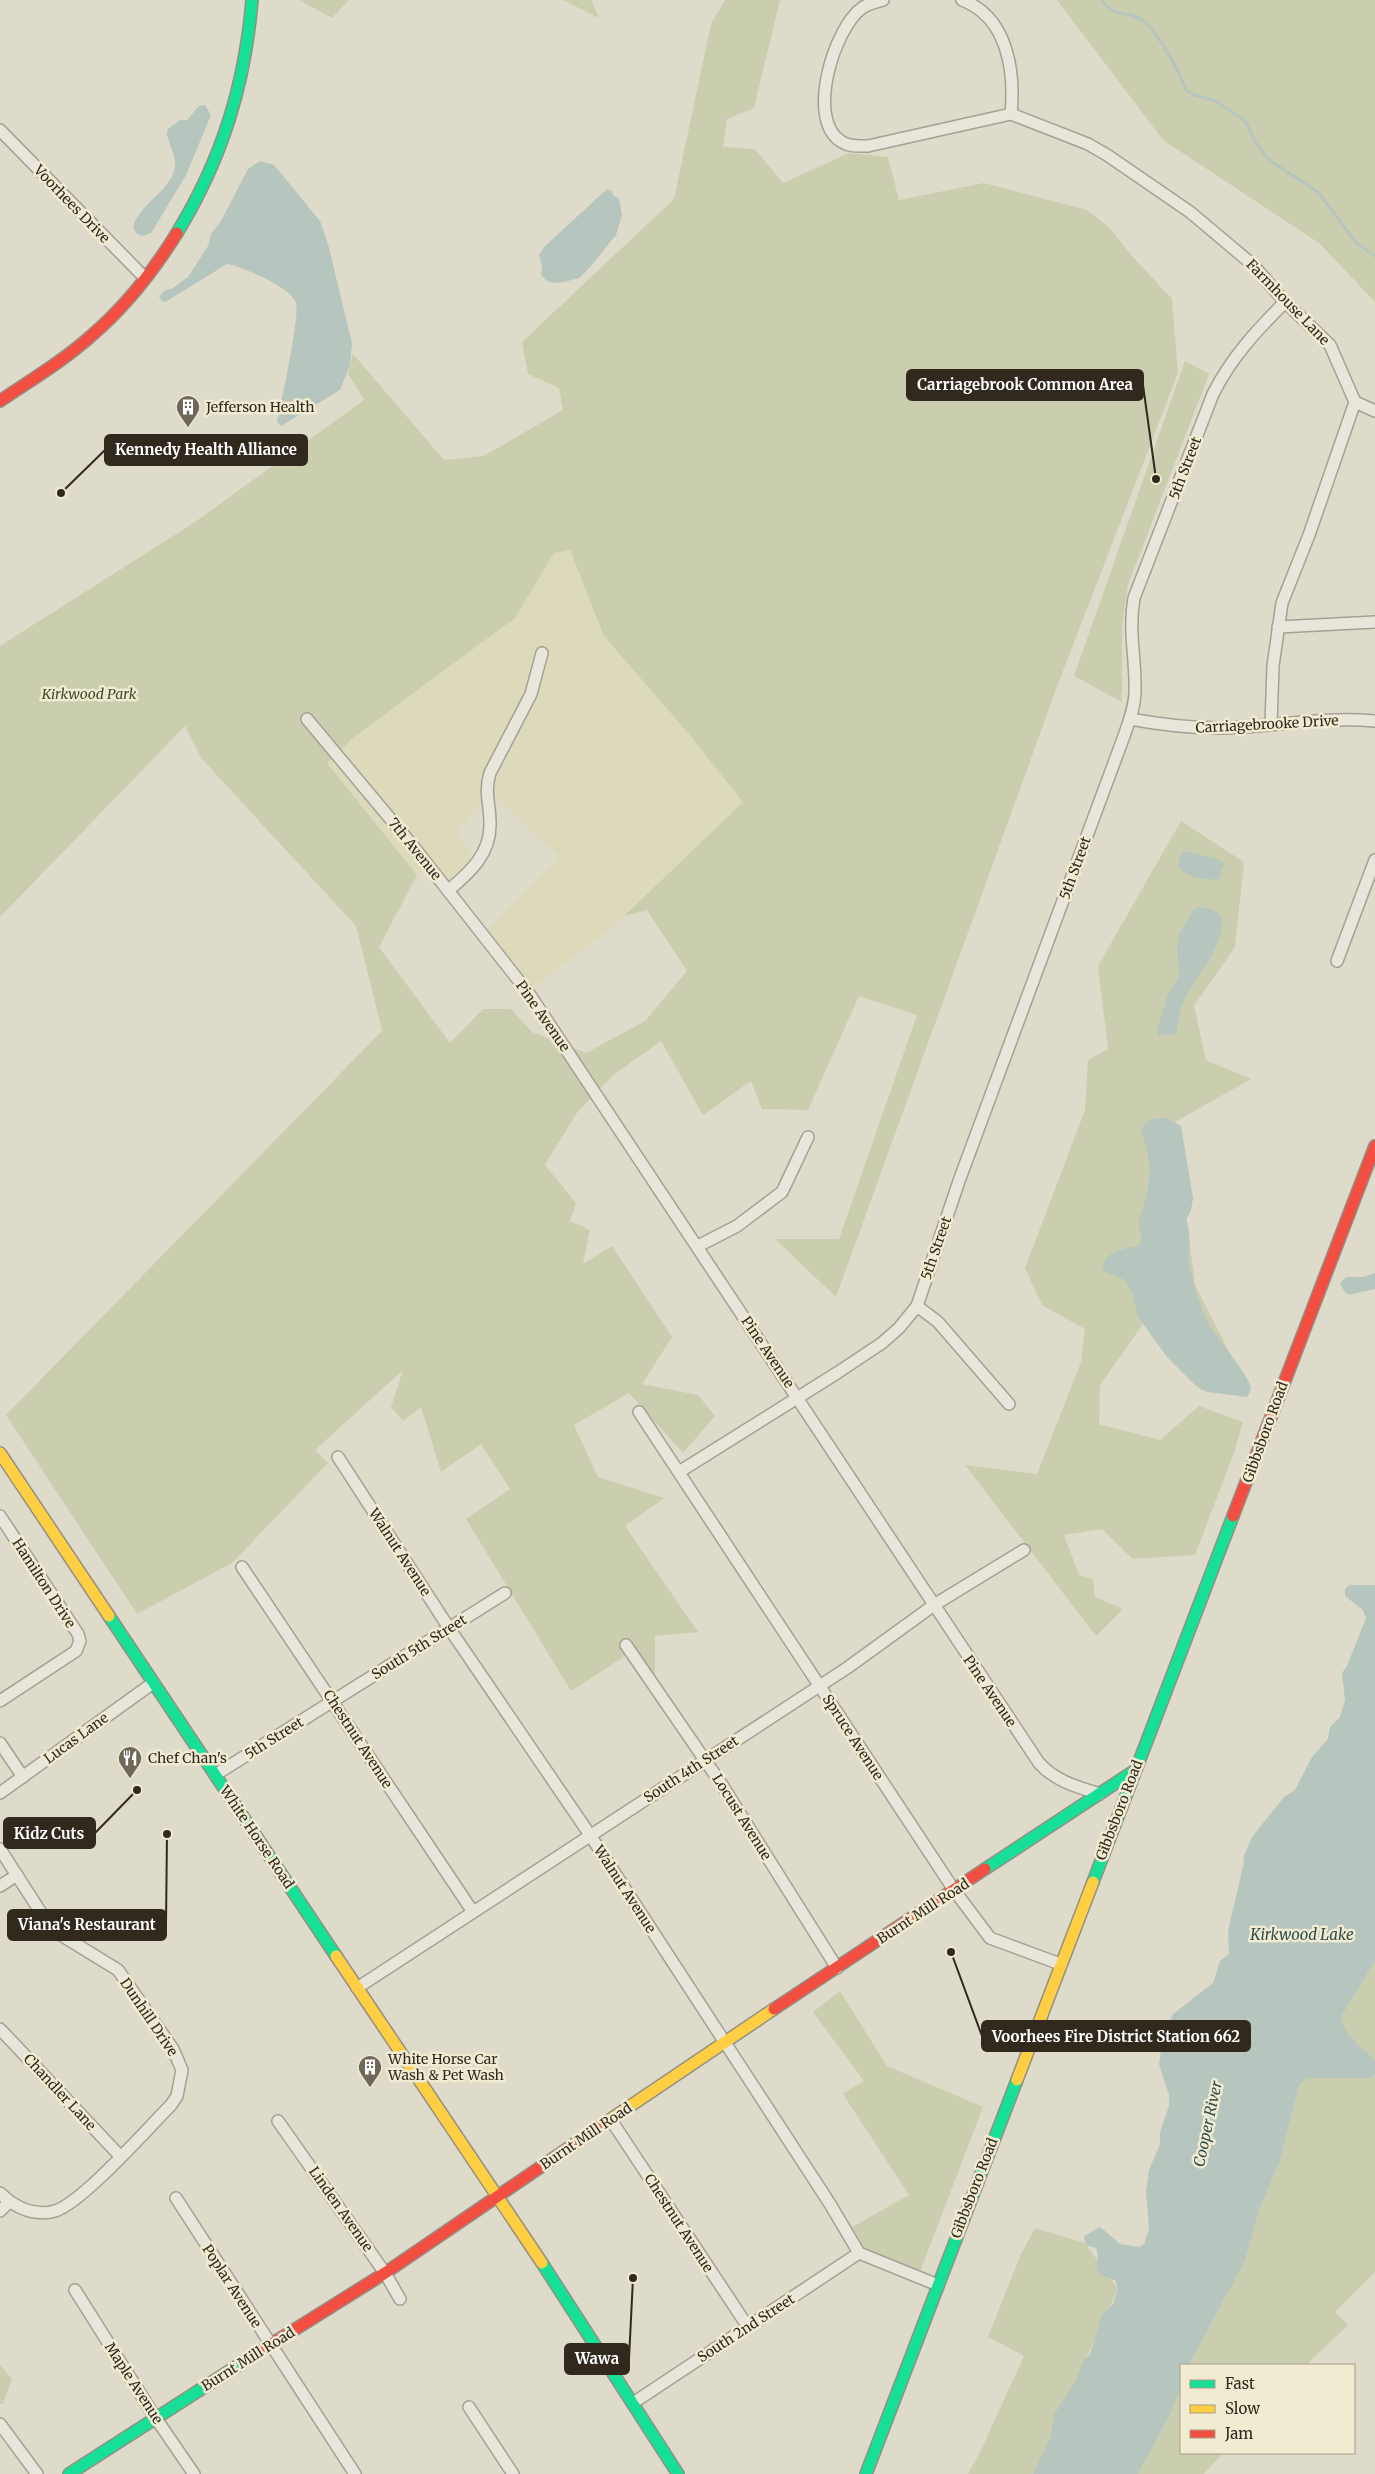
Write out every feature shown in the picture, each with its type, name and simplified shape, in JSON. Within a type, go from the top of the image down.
[{"type":"street","points":[[0,401],[69,354],[92,335],[144,278],[179,228],[215,159],[238,93],[244,67],[252,0]]},
{"type":"street","points":[[883,0],[862,8],[853,17],[834,52],[827,77],[824,101],[827,123],[837,139],[852,146],[868,146],[1011,114],[1011,65],[1005,44],[994,26],[980,11],[962,0]]},
{"type":"street","name":"Farmhouse Lane","points":[[1011,114],[1088,144],[1107,154],[1190,212],[1239,253],[1274,287],[1285,302],[1330,345],[1355,402]]},
{"type":"street","name":"Voorhees Drive","points":[[0,130],[144,278]]},
{"type":"street","name":"5th Street","points":[[798,1397],[882,1343],[909,1318],[917,1306],[959,1182],[1130,719],[1136,693],[1130,630],[1134,598],[1213,394],[1224,373],[1253,335],[1285,302]]},
{"type":"street","points":[[1271,724],[1273,666],[1282,603],[1309,535],[1355,402],[1375,411]]},
{"type":"street","points":[[1278,627],[1375,622]]},
{"type":"street","name":"7th Avenue","points":[[307,719],[448,891],[474,868],[481,858],[488,840],[490,824],[486,786],[490,773],[531,694],[542,653]]},
{"type":"street","name":"Carriagebrooke Drive","points":[[1130,719],[1196,728],[1319,720],[1375,721]]},
{"type":"street","points":[[1337,961],[1375,860]]},
{"type":"street","name":"Pine Avenue","points":[[448,891],[530,994],[798,1397],[982,1680],[1043,1767],[1066,1783],[1100,1794]]},
{"type":"street","points":[[698,1246],[737,1226],[782,1192],[808,1138]]},
{"type":"street","name":"Gibbsboro Road","points":[[866,2474],[1375,1146]]},
{"type":"street","points":[[917,1306],[938,1322],[1009,1404]]},
{"type":"street","points":[[679,1472],[798,1397]]},
{"type":"street","name":"Spruce Avenue","points":[[639,1412],[954,1890],[990,1938],[1060,1964]]},
{"type":"street","name":"White Horse Road","points":[[0,1453],[497,2196],[678,2474]]},
{"type":"street","name":"Walnut Avenue","points":[[338,1457],[449,1628],[590,1835],[725,2041],[830,2204],[859,2254]]},
{"type":"street","name":"Hamilton Drive","points":[[0,1516],[78,1634],[80,1641],[76,1651],[0,1701]]},
{"type":"street","name":"South 4th Street","points":[[357,1988],[819,1686],[934,1605],[1024,1550]]},
{"type":"street","name":"Chestnut Avenue","points":[[242,1567],[333,1700],[473,1912]]},
{"type":"street","name":"South 5th Street","points":[[333,1700],[505,1593]]},
{"type":"street","name":"Locust Avenue","points":[[626,1645],[705,1760],[837,1968]]},
{"type":"street","name":"Lucas Lane","points":[[0,1793],[153,1684]]},
{"type":"street","name":"5th Street","points":[[215,1775],[333,1700]]},
{"type":"street","points":[[0,1743],[23,1777]]},
{"type":"street","name":"Burnt Mill Road","points":[[69,2474],[155,2417],[385,2273],[725,2041],[1134,1771]]},
{"type":"street","name":"Dunhill Drive","points":[[0,1849],[52,1928],[118,1970],[144,2006],[182,2070],[181,2081],[171,2105],[82,2193],[66,2206],[54,2211],[30,2212],[9,2202],[0,2192]]},
{"type":"street","points":[[0,1886],[17,1875]]},
{"type":"street","name":"Chandler Lane","points":[[0,2029],[120,2156]]},
{"type":"street","name":"Chestnut Avenue","points":[[611,2120],[748,2327]]},
{"type":"street","name":"Linden Avenue","points":[[278,2121],[385,2273],[400,2299]]},
{"type":"street","name":"Poplar Avenue","points":[[176,2198],[270,2346],[355,2474]]},
{"type":"street","points":[[0,2211],[9,2202]]},
{"type":"street","points":[[859,2254],[938,2285]]},
{"type":"street","name":"South 2nd Street","points":[[633,2403],[859,2254]]},
{"type":"street","name":"Maple Avenue","points":[[75,2290],[155,2417],[194,2474]]},
{"type":"street","points":[[469,2407],[513,2474]]},
{"type":"street","points":[[0,2424],[37,2474]]},
{"type":"shaded area","points":[[570,550],[604,636],[688,733],[743,802],[605,933],[525,993],[481,936],[560,857],[491,792],[456,832],[476,861],[445,890],[429,868],[417,875],[327,763],[354,737],[515,618],[554,553]]},
{"type":"green space","points":[[299,0],[349,0],[332,18]]},
{"type":"green space","points":[[563,0],[591,0],[599,18]]},
{"type":"green space","name":"Kirkwood Park","points":[[725,0],[780,0],[754,108],[727,119],[723,147],[755,149],[783,183],[849,153],[888,157],[899,200],[984,183],[1087,210],[1110,228],[1131,255],[1172,299],[1178,373],[1058,684],[836,1297],[775,1239],[839,1239],[917,1015],[859,996],[808,1110],[762,1109],[751,1081],[703,1115],[661,1041],[612,1076],[576,1114],[545,1165],[576,1203],[570,1221],[590,1230],[583,1264],[612,1246],[672,1337],[642,1384],[698,1395],[715,1416],[683,1453],[629,1393],[574,1425],[598,1477],[664,1498],[625,1526],[698,1632],[655,1636],[655,1678],[630,1653],[571,1691],[466,1519],[510,1489],[481,1444],[441,1472],[421,1407],[403,1421],[391,1407],[403,1370],[315,1450],[328,1463],[232,1563],[137,1614],[6,1415],[382,1031],[356,926],[202,759],[185,726],[0,917],[0,646],[195,522],[364,400],[348,374],[353,354],[444,460],[484,456],[563,410],[559,388],[528,374],[522,342],[674,199],[711,24]],"holes":[[[570,550],[604,636],[688,733],[743,802],[624,916],[647,910],[687,971],[645,1021],[586,1053],[532,1032],[511,1009],[483,1009],[450,1043],[379,947],[417,875],[327,763],[354,737],[515,618],[554,553]]]},
{"type":"green space","points":[[1057,0],[1375,0],[1375,302],[1319,243],[1163,140]]},
{"type":"green space","points":[[1185,361],[1209,374],[1128,585],[1122,627],[1122,702],[1074,676]]},
{"type":"green space","points":[[1181,821],[1244,862],[1235,947],[1194,1006],[1206,1060],[1251,1079],[1175,1122],[1195,1285],[1250,1393],[1201,1390],[1143,1324],[1100,1385],[1099,1424],[1160,1440],[1199,1406],[1243,1422],[1235,1450],[1195,1555],[1133,1559],[1102,1529],[1064,1535],[1079,1575],[1093,1579],[1095,1597],[1123,1609],[1096,1636],[965,1465],[1037,1474],[1081,1362],[1085,1329],[1042,1305],[1025,1268],[1085,1110],[1088,1060],[1108,1049],[1098,966]]},
{"type":"green space","points":[[1375,1961],[1375,2061],[1350,2036],[1341,2017]]},
{"type":"green space","points":[[840,1991],[887,2066],[983,2107],[918,2277],[864,2256],[845,2231],[909,2195],[843,2094],[864,2081],[813,2012]]},
{"type":"green space","points":[[1375,2075],[1375,2272],[1335,2312],[1348,2325],[1307,2364],[1190,2364],[1245,2261],[1259,2210],[1280,2161],[1299,2086],[1307,2078],[1370,2078]]},
{"type":"green space","points":[[1035,2228],[1085,2243],[1118,2289],[1033,2474],[968,2474],[1024,2356],[988,2337],[1021,2254]]},
{"type":"green space","points":[[0,2365],[12,2379],[3,2404],[0,2404]]},
{"type":"green space","points":[[1180,2389],[1180,2454],[1222,2454],[1204,2474],[1138,2474],[1172,2411]]},
{"type":"water","points":[[205,105],[211,115],[186,175],[151,233],[142,236],[136,233],[133,227],[136,219],[164,188],[173,174],[175,160],[168,138],[168,129],[180,120],[187,120],[199,106]]},
{"type":"water","points":[[260,161],[274,165],[320,221],[328,244],[352,343],[350,365],[340,390],[281,426],[277,422],[290,361],[295,325],[296,303],[292,297],[276,284],[244,269],[227,264],[167,301],[163,302],[159,297],[164,291],[173,288],[188,277],[208,246],[211,234],[221,221],[248,169]]},
{"type":"water","points":[[607,189],[612,191],[613,195],[619,199],[622,215],[616,235],[579,278],[553,283],[546,280],[541,275],[542,266],[539,255],[544,247]]},
{"type":"water","points":[[1184,851],[1214,858],[1224,863],[1219,879],[1196,878],[1181,869],[1178,865],[1181,854]]},
{"type":"water","points":[[1199,907],[1219,914],[1222,925],[1220,936],[1210,959],[1184,1000],[1176,1034],[1159,1035],[1157,1030],[1167,997],[1179,976],[1177,947],[1180,933],[1193,910]]},
{"type":"water","points":[[1166,1118],[1181,1126],[1193,1198],[1191,1210],[1186,1220],[1189,1231],[1191,1275],[1207,1320],[1250,1384],[1251,1390],[1247,1397],[1207,1392],[1195,1385],[1167,1357],[1138,1317],[1133,1295],[1125,1280],[1104,1271],[1103,1267],[1108,1257],[1116,1251],[1138,1246],[1140,1242],[1139,1220],[1148,1189],[1149,1163],[1144,1138],[1140,1131],[1148,1121]]},
{"type":"water","points":[[1375,1273],[1375,1289],[1349,1295],[1344,1291],[1340,1283],[1346,1277],[1363,1277]]},
{"type":"water","name":"Kirkwood Lake","points":[[1350,1585],[1375,1585],[1375,1961],[1341,2017],[1350,2036],[1375,2061],[1375,2075],[1370,2078],[1307,2078],[1299,2086],[1280,2161],[1259,2210],[1245,2261],[1190,2364],[1180,2364],[1180,2389],[1172,2411],[1138,2474],[1033,2474],[1051,2435],[1054,2415],[1075,2382],[1082,2363],[1090,2354],[1102,2315],[1113,2304],[1118,2289],[1115,2280],[1106,2277],[1097,2270],[1098,2254],[1096,2248],[1086,2245],[1084,2236],[1100,2227],[1120,2244],[1140,2247],[1144,2244],[1149,2229],[1146,2191],[1149,2170],[1160,2144],[1160,2132],[1169,2106],[1169,2095],[1159,2064],[1163,2037],[1173,2014],[1213,1983],[1220,1961],[1229,1954],[1228,1931],[1244,1862],[1243,1858],[1252,1837],[1284,1797],[1295,1790],[1312,1757],[1328,1739],[1330,1727],[1340,1717],[1345,1700],[1342,1673],[1347,1666],[1366,1618],[1363,1610],[1345,1596],[1345,1589]]},
{"type":"waterway","points":[[1102,0],[1106,6],[1116,12],[1136,17],[1148,25],[1167,52],[1186,90],[1194,95],[1214,100],[1245,121],[1255,142],[1269,160],[1319,193],[1356,243],[1375,256]]},
{"type":"traffic: fast","points":[[177,233],[207,177],[229,121],[244,62],[252,0]]},
{"type":"traffic: fast","points":[[1093,1882],[1233,1516]]},
{"type":"traffic: fast","points":[[109,1616],[336,1956]]},
{"type":"traffic: fast","points":[[985,1869],[1134,1771]]},
{"type":"traffic: fast","points":[[866,2474],[1017,2080]]},
{"type":"traffic: fast","points":[[542,2263],[678,2474]]},
{"type":"traffic: fast","points":[[69,2474],[262,2350]]},
{"type":"traffic: slow","points":[[0,1453],[109,1616]]},
{"type":"traffic: slow","points":[[1017,2080],[1093,1882]]},
{"type":"traffic: slow","points":[[336,1956],[542,2263]]},
{"type":"traffic: slow","points":[[608,2121],[774,2009]]},
{"type":"traffic: jam","points":[[0,401],[69,354],[104,325],[138,288],[159,261],[177,233]]},
{"type":"traffic: jam","points":[[1233,1516],[1375,1146]]},
{"type":"traffic: jam","points":[[774,2009],[985,1869]]},
{"type":"traffic: jam","points":[[262,2350],[385,2273],[608,2121]]},
{"type":"place","name":"Jefferson Health","points":[[188,428]]},
{"type":"place","name":"Carriagebrook Common Area","points":[[1156,479]]},
{"type":"place","name":"Kennedy Health Alliance","points":[[61,493]]},
{"type":"place","name":"Chef Chan's","points":[[130,1779]]},
{"type":"place","name":"Kidz Cuts","points":[[137,1790]]},
{"type":"place","name":"Viana's Restaurant","points":[[167,1834]]},
{"type":"place","name":"Voorhees Fire District Station 662","points":[[951,1952]]},
{"type":"place","name":"White Horse Car Wash & Pet Wash","points":[[370,2088]]},
{"type":"place","name":"Wawa","points":[[633,2278]]},
{"type":"water label","name":"Cooper River","points":[[1208,2124]]}]
